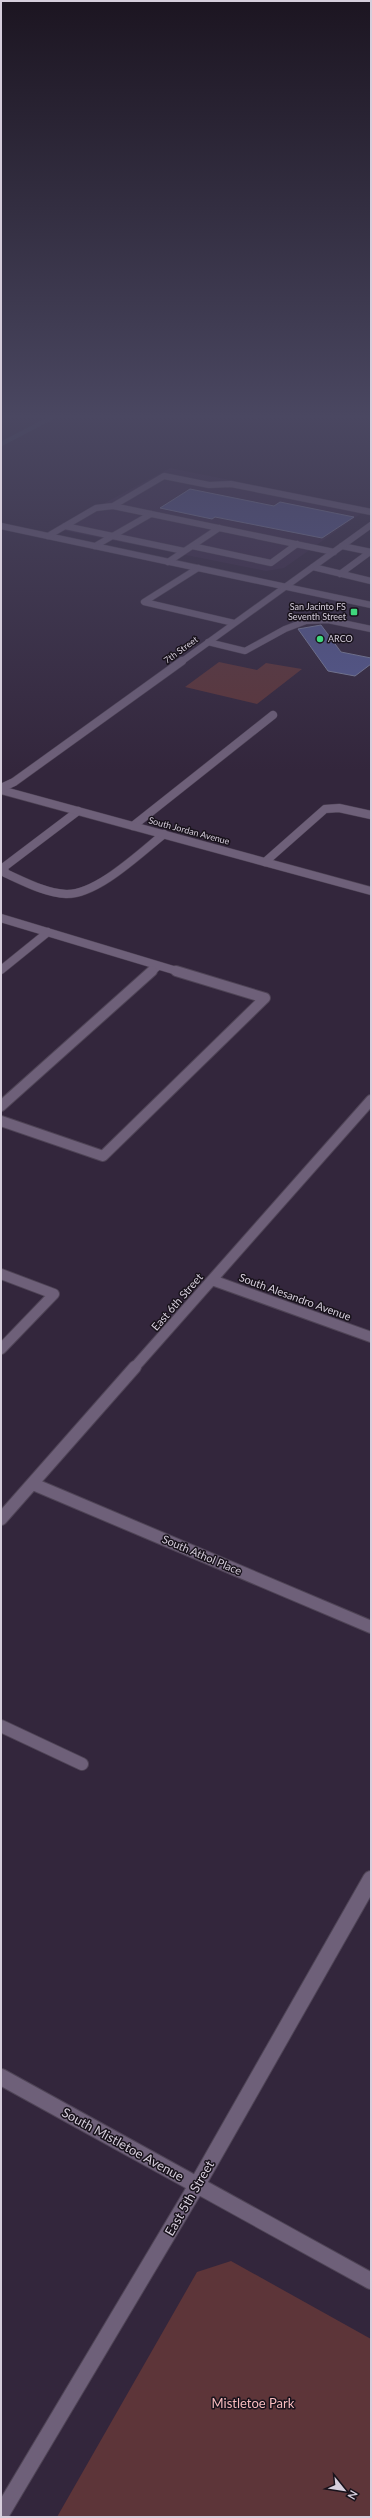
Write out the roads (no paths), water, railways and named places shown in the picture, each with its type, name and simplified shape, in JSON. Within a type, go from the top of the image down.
[{"type":"street","points":[[48,536],[371,605]]},
{"type":"street","points":[[95,546],[112,536],[184,551]]},
{"type":"street","points":[[168,562],[208,536]]},
{"type":"street","points":[[256,536],[334,552]]},
{"type":"street","name":"7th Street","points":[[1,789],[14,782],[356,536]]},
{"type":"street","points":[[192,546],[271,563],[297,544]]},
{"type":"street","points":[[342,546],[371,552]]},
{"type":"street","points":[[340,574],[371,552]]},
{"type":"street","points":[[313,567],[371,581]]},
{"type":"street","points":[[198,568],[144,602],[234,623]]},
{"type":"street","points":[[364,580],[371,575]]},
{"type":"street","points":[[208,642],[245,651],[285,627],[295,624],[328,620],[371,629]]},
{"type":"street","points":[[133,826],[273,715]]},
{"type":"street","name":"South Jordan Avenue","points":[[1,789],[371,891]]},
{"type":"street","points":[[265,862],[325,809],[339,808],[371,816]]},
{"type":"street","points":[[78,811],[4,867],[5,873],[67,894],[84,890],[110,876],[164,834]]},
{"type":"street","points":[[1,918],[265,998],[103,1156],[1,1121]]},
{"type":"street","points":[[1,970],[48,932]]},
{"type":"street","points":[[1,1106],[158,966]]},
{"type":"street","name":"East 6th Street","points":[[1,1519],[371,1100]]},
{"type":"street","points":[[1,1274],[54,1294],[1,1349]]},
{"type":"street","name":"South Alesandro Avenue","points":[[212,1280],[371,1337]]},
{"type":"street","name":"South Athol Place","points":[[33,1484],[371,1627]]},
{"type":"street","points":[[1,1726],[82,1764]]},
{"type":"street","name":"East 5th Street","points":[[1,2514],[197,2185],[371,1880]]},
{"type":"street","name":"South Mistletoe Avenue","points":[[1,2077],[371,2280]]},
{"type":"place","name":"San Jacinto FS Seventh Street","points":[[354,612]]},
{"type":"place","name":"ARCO","points":[[320,639]]},
{"type":"park label","name":"Mistletoe Park","points":[[253,2403]]}]
